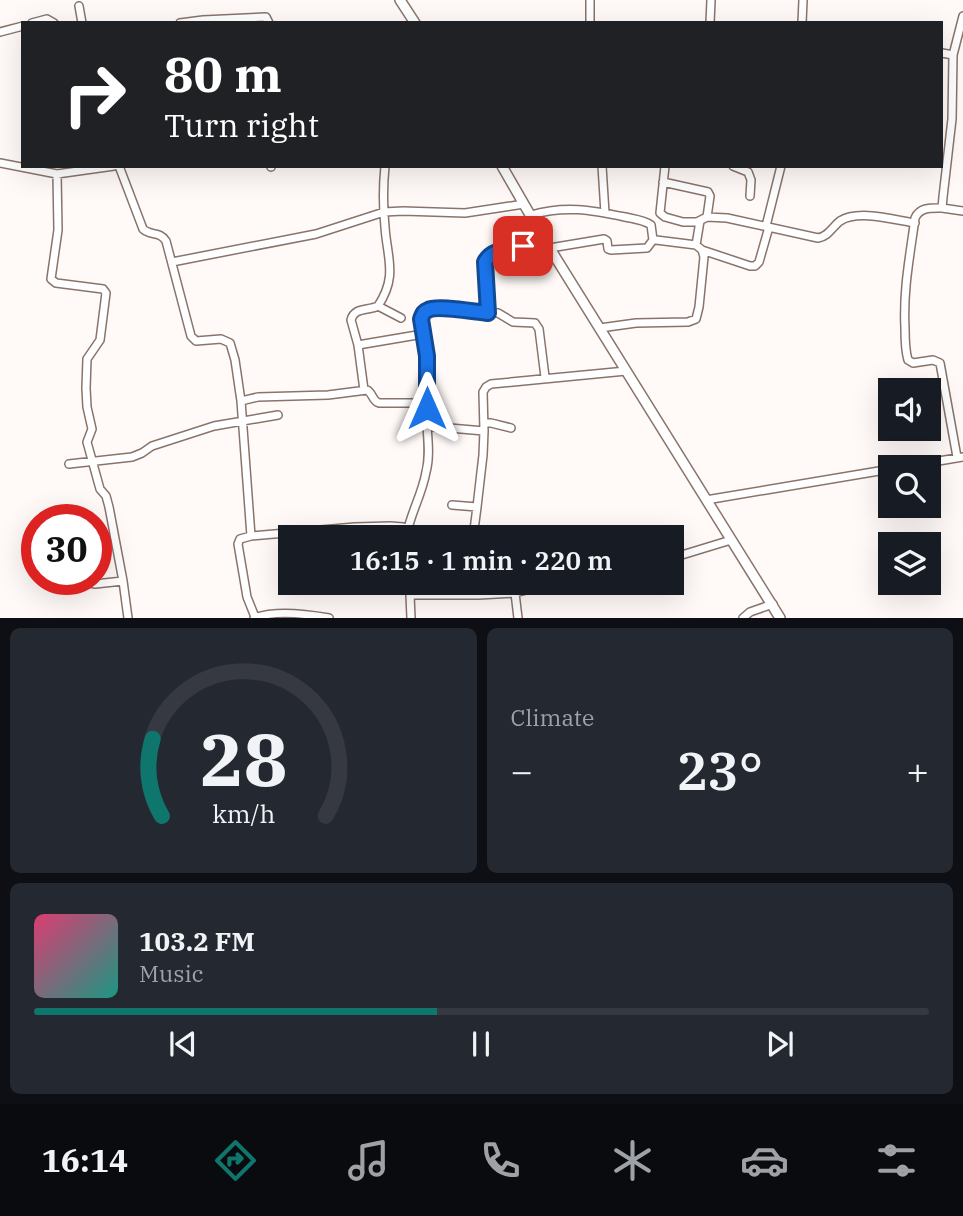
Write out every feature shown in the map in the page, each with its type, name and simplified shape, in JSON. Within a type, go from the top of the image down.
[{"type":"street","points":[[400,0],[414,21]]},
{"type":"street","points":[[590,0],[590,21]]},
{"type":"street","points":[[710,0],[710,21]]},
{"type":"street","points":[[802,21],[803,0]]},
{"type":"street","points":[[79,6],[82,21]]},
{"type":"street","points":[[942,208],[952,119],[953,55],[963,16]]},
{"type":"street","points":[[195,21],[266,17],[268,21]]},
{"type":"street","points":[[0,32],[21,27]]},
{"type":"street","points":[[943,53],[953,55]]},
{"type":"street","points":[[943,118],[952,119]]},
{"type":"street","points":[[0,163],[21,167]]},
{"type":"street","points":[[26,168],[57,174],[102,168]]},
{"type":"street","points":[[118,168],[144,229],[148,233],[160,234],[163,237],[191,336],[197,341],[221,339],[230,343],[241,401],[251,536]]},
{"type":"street","points":[[378,306],[386,292],[391,272],[384,212],[385,168]]},
{"type":"street","points":[[503,168],[544,239],[780,618]]},
{"type":"street","points":[[602,168],[606,213]]},
{"type":"street","points":[[665,168],[661,214],[683,222],[727,218],[812,238],[829,233],[841,220],[855,216],[915,223]]},
{"type":"street","points":[[738,168],[748,172],[751,180],[750,196]]},
{"type":"street","points":[[653,240],[699,247],[755,266],[759,262],[781,168]]},
{"type":"street","points":[[57,174],[58,230],[51,278],[56,283],[103,289],[106,293],[100,340],[87,359],[86,397],[92,429],[87,442],[100,489],[106,496],[109,507],[128,618]]},
{"type":"street","points":[[600,328],[688,322],[696,319],[704,257],[699,247],[710,197],[708,192],[663,182]]},
{"type":"street","points":[[172,262],[316,234],[384,212],[465,213],[524,204]]},
{"type":"street","points":[[941,460],[960,457],[940,363],[933,360],[913,363],[906,356],[903,302],[905,277],[917,214],[932,208],[963,211]]},
{"type":"street","points":[[531,215],[554,209],[582,209],[649,223],[653,231],[653,240],[647,248],[610,250],[604,239],[550,248]]},
{"type":"street","points":[[488,313],[487,258],[493,253],[544,239]]},
{"type":"street","points":[[364,390],[351,316],[355,312],[378,306],[401,318]]},
{"type":"street","points":[[409,525],[427,471],[427,356],[421,319],[423,313],[430,309],[498,313],[513,322],[537,325],[545,377]]},
{"type":"street","points":[[358,345],[423,334]]},
{"type":"street","points":[[475,525],[483,455],[482,396],[486,387],[491,384],[545,377],[626,370]]},
{"type":"street","points":[[241,401],[258,397],[328,395],[364,390],[369,391],[379,402],[428,401]]},
{"type":"street","points":[[69,464],[132,457],[152,446],[214,426],[278,415]]},
{"type":"street","points":[[428,426],[484,427],[491,423],[511,428]]},
{"type":"street","points":[[706,500],[878,471]]},
{"type":"street","points":[[452,505],[477,507]]},
{"type":"street","points":[[278,534],[251,536],[240,539],[238,544],[247,597],[255,617],[274,613],[329,618]]},
{"type":"street","points":[[684,554],[731,540]]},
{"type":"street","points":[[112,582],[123,581]]},
{"type":"street","points":[[410,595],[411,618]]},
{"type":"street","points":[[515,595],[518,618]]},
{"type":"street","points":[[743,618],[750,612],[773,604]]},
{"type":"route","points":[[427,408],[427,356],[421,316],[435,308],[488,313],[487,258],[493,253],[523,246]]}]
